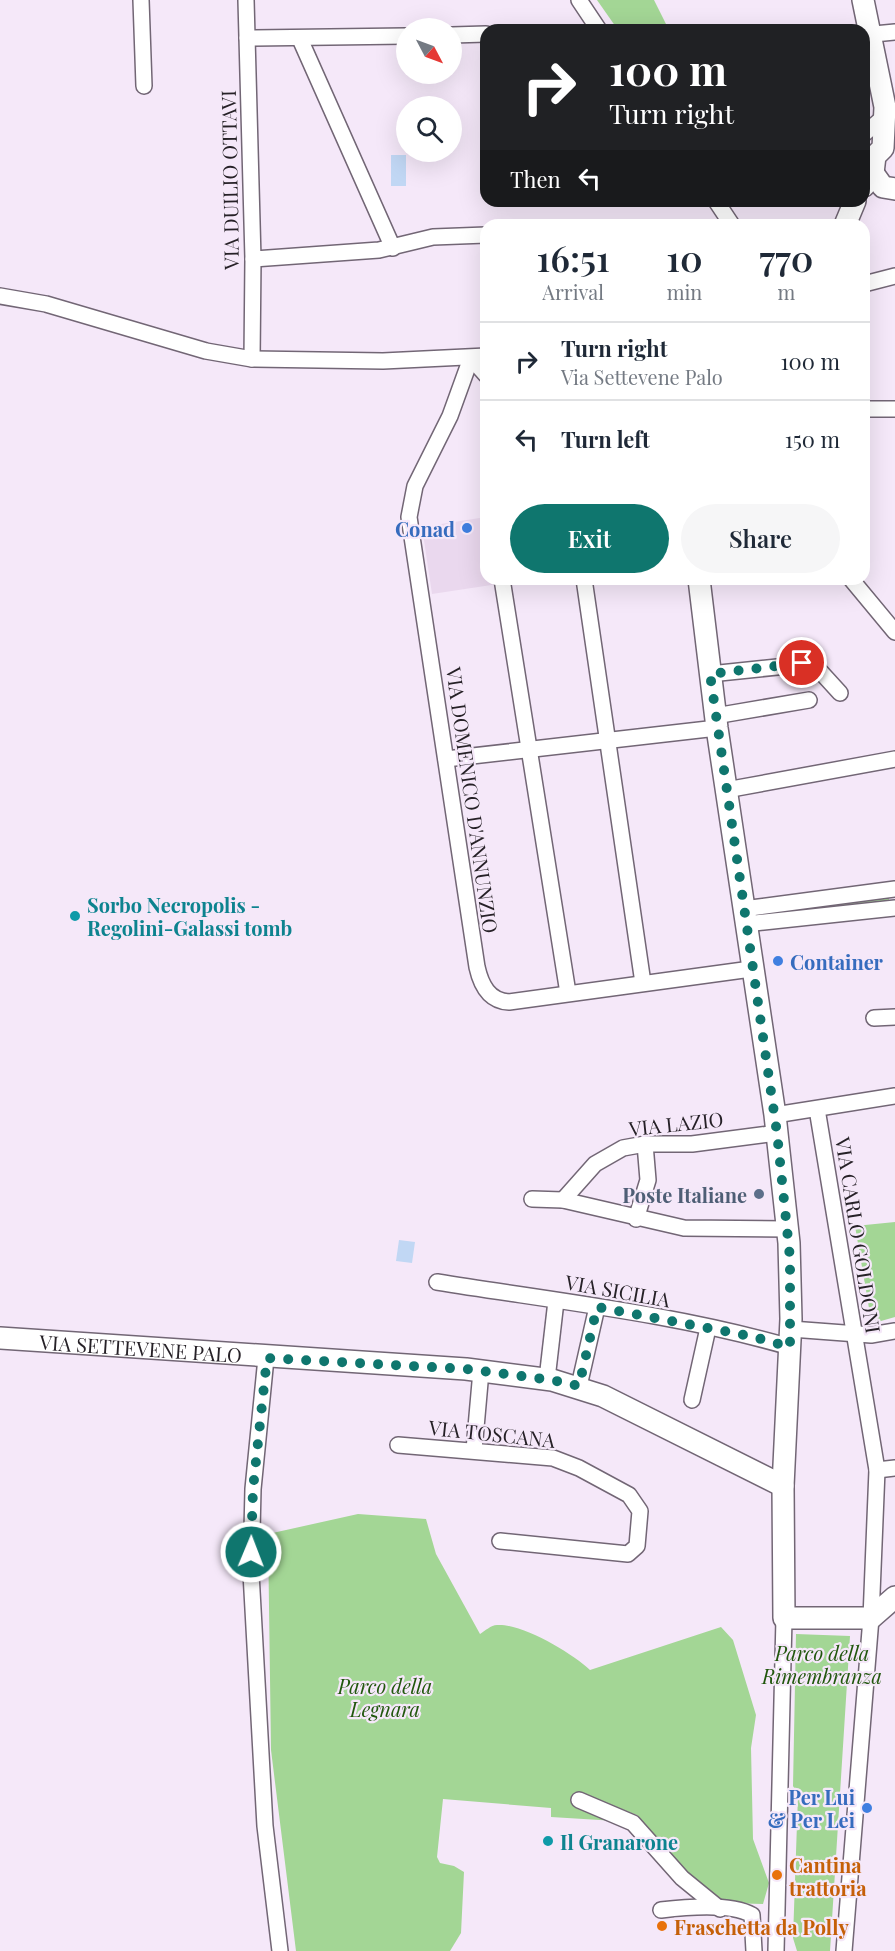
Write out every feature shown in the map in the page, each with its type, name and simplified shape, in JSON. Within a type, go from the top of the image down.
[{"type":"street","points":[[141,0],[144,86]]},
{"type":"street","name":"VIA DUILIO OTTAVI","points":[[246,0],[253,259],[252,359]]},
{"type":"street","points":[[579,0],[595,24]]},
{"type":"street","points":[[864,2],[866,24]]},
{"type":"street","points":[[870,34],[895,32]]},
{"type":"street","points":[[462,35],[480,34]]},
{"type":"street","points":[[247,38],[396,36]]},
{"type":"street","points":[[300,39],[393,248]]},
{"type":"street","points":[[870,47],[891,143],[873,160],[875,185]]},
{"type":"street","points":[[870,127],[885,111]]},
{"type":"street","points":[[253,259],[393,248],[433,237],[480,235]]},
{"type":"street","points":[[870,282],[895,276]]},
{"type":"street","points":[[0,296],[46,304],[206,351],[252,359],[372,361],[479,357]]},
{"type":"street","name":"VIA DOMENICO D'ANNUNZIO","points":[[479,357],[419,477],[410,510],[411,534],[477,967],[482,983],[490,995],[504,1002],[752,969]]},
{"type":"street","points":[[870,410],[895,408]]},
{"type":"street","points":[[503,585],[568,993]]},
{"type":"street","points":[[585,585],[643,983]]},
{"type":"street","points":[[700,585],[716,722],[776,1124],[787,1229],[791,1338],[783,1486],[784,1618],[776,1951]]},
{"type":"street","points":[[856,585],[895,632]]},
{"type":"street","points":[[710,674],[806,664],[819,670],[840,693]]},
{"type":"street","points":[[446,759],[608,741],[716,722],[809,700]]},
{"type":"street","points":[[726,790],[895,759]]},
{"type":"street","points":[[895,877],[895,884]]},
{"type":"street","points":[[744,917],[895,889]]},
{"type":"street","points":[[744,917],[895,908]]},
{"type":"street","points":[[874,1018],[895,1017]]},
{"type":"street","name":"VIA LAZIO","points":[[563,1200],[601,1160],[623,1148],[645,1144],[692,1143],[776,1124],[817,1109],[895,1096]]},
{"type":"street","name":"VIA CARLO GOLDONI","points":[[817,1109],[877,1470],[871,1618],[844,1951]]},
{"type":"street","points":[[636,1219],[648,1180],[645,1144]]},
{"type":"street","points":[[532,1199],[563,1200],[636,1219],[697,1229],[787,1229]]},
{"type":"street","name":"VIA SICILIA","points":[[437,1282],[597,1307],[708,1328],[791,1338],[854,1333],[876,1335],[895,1331]]},
{"type":"street","points":[[547,1379],[556,1301]]},
{"type":"street","points":[[579,1386],[597,1307]]},
{"type":"street","points":[[692,1400],[708,1328]]},
{"type":"street","name":"VIA SETTEVENE PALO","points":[[0,1338],[481,1371],[547,1379],[579,1386],[783,1486]]},
{"type":"street","points":[[267,1358],[253,1489],[251,1573],[265,1826],[280,1951]]},
{"type":"street","points":[[474,1450],[481,1371]]},
{"type":"street","name":"VIA TOSCANA","points":[[398,1445],[541,1456],[566,1462],[629,1495],[640,1511],[637,1546],[628,1554],[500,1541]]},
{"type":"street","points":[[877,1470],[895,1468]]},
{"type":"street","points":[[784,1618],[871,1618],[895,1597]]},
{"type":"street","points":[[579,1800],[633,1823],[682,1878],[720,1909]]},
{"type":"street","points":[[662,1910],[687,1907],[744,1910],[752,1915],[754,1951]]},
{"type":"shaded area","points":[[480,518],[480,585],[491,585],[432,594],[422,527]]},
{"type":"green space","points":[[597,0],[654,0],[666,24],[614,24]]},
{"type":"green space","points":[[889,895],[889,902],[786,915],[785,908]]},
{"type":"green space","points":[[895,1222],[895,1317],[874,1323],[867,1317],[870,1314],[855,1226]]},
{"type":"green space","name":"Parco della Legnara","points":[[358,1514],[426,1519],[436,1554],[480,1634],[495,1625],[520,1629],[546,1640],[590,1670],[721,1627],[733,1640],[756,1715],[751,1748],[753,1839],[769,1883],[763,1904],[724,1903],[677,1866],[637,1815],[575,1792],[573,1802],[616,1821],[551,1817],[551,1808],[443,1799],[437,1857],[440,1863],[454,1866],[464,1872],[461,1933],[450,1951],[296,1951],[271,1750],[268,1534]]},
{"type":"green space","name":"Parco della Rimembranza","points":[[796,1634],[850,1636],[830,1951],[797,1951],[793,1938],[798,1795],[793,1786]]},
{"type":"water","points":[[391,155],[396,155],[396,162],[406,162],[406,186],[391,186]]},
{"type":"water","points":[[399,1240],[415,1242],[412,1263],[396,1261]]},
{"type":"place","name":"Conad","points":[[467,528]]},
{"type":"place","name":"Sorbo Necropolis - Regolini-Galassi tomb","points":[[75,916]]},
{"type":"place","name":"Container","points":[[778,961]]},
{"type":"place","name":"Poste Italiane","points":[[759,1194]]},
{"type":"place","name":"Per Lui & Per Lei","points":[[867,1808]]},
{"type":"place","name":"Il Granarone","points":[[548,1841]]},
{"type":"place","name":"Cantina trattoria","points":[[777,1875]]},
{"type":"place","name":"Fraschetta da Polly","points":[[662,1926]]},
{"type":"route","points":[[251,1552],[253,1489],[267,1358],[466,1369],[552,1380],[579,1386],[597,1307],[750,1336],[790,1347],[790,1258],[775,1115],[710,674],[802,663]]}]
